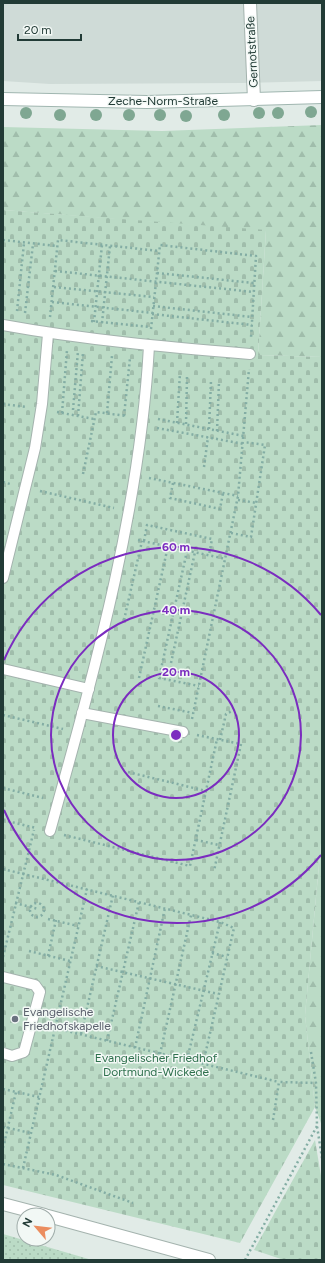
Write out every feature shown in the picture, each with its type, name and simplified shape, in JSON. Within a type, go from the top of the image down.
[{"type":"main road","name":"Gernotstraße","points":[[250,3],[254,100]]},
{"type":"main road","name":"Zeche-Norm-Straße","points":[[3,99],[147,102],[322,97]]},
{"type":"main road","points":[[3,1204],[16,1207]]},
{"type":"main road","points":[[56,1218],[209,1260]]},
{"type":"lane","points":[[3,325],[48,334],[149,346],[250,354]]},
{"type":"lane","points":[[3,578],[35,448],[41,409],[48,334]]},
{"type":"lane","points":[[50,831],[89,689],[129,512],[136,475],[143,420],[149,346]]},
{"type":"lane","points":[[3,669],[89,689]]},
{"type":"lane","points":[[82,713],[186,733]]},
{"type":"lane","points":[[3,978],[35,985],[40,992],[24,1052],[12,1056],[3,1053]]},
{"type":"path","points":[[3,240],[57,246]]},
{"type":"path","points":[[48,334],[58,240],[159,251]]},
{"type":"path","points":[[19,328],[24,243]]},
{"type":"path","points":[[19,328],[33,244]]},
{"type":"path","points":[[73,410],[94,321],[102,245]]},
{"type":"path","points":[[149,346],[160,245],[256,256],[251,332]]},
{"type":"path","points":[[78,416],[89,338],[102,322],[110,246]]},
{"type":"path","points":[[55,271],[254,292]]},
{"type":"path","points":[[157,272],[254,283]]},
{"type":"path","points":[[54,286],[154,297]]},
{"type":"path","points":[[52,302],[252,325]]},
{"type":"path","points":[[153,306],[252,317]]},
{"type":"path","points":[[50,316],[58,317]]},
{"type":"path","points":[[87,320],[151,327]]},
{"type":"path","points":[[62,413],[68,336]]},
{"type":"path","points":[[107,413],[113,341]]},
{"type":"path","points":[[124,416],[132,344]]},
{"type":"path","points":[[214,871],[241,744],[186,733],[193,713],[238,500],[244,443],[250,354]]},
{"type":"path","points":[[177,423],[180,373]]},
{"type":"path","points":[[186,424],[187,377]]},
{"type":"path","points":[[209,429],[211,381]]},
{"type":"path","points":[[217,431],[219,382]]},
{"type":"path","points":[[83,474],[96,412],[143,420],[208,437],[265,445],[251,537],[231,532]]},
{"type":"path","points":[[143,420],[186,424],[244,436]]},
{"type":"path","points":[[204,467],[208,437]]},
{"type":"path","points":[[136,475],[238,496]]},
{"type":"path","points":[[173,483],[170,498],[220,509],[223,493]]},
{"type":"path","points":[[26,487],[129,512]]},
{"type":"path","points":[[238,500],[257,503]]},
{"type":"path","points":[[124,620],[148,525],[212,539],[209,555]]},
{"type":"path","points":[[124,536],[226,559]]},
{"type":"path","points":[[139,678],[168,546]]},
{"type":"path","points":[[187,551],[159,678],[199,686]]},
{"type":"path","points":[[171,663],[195,552]]},
{"type":"path","points":[[158,706],[193,713]]},
{"type":"path","points":[[3,820],[190,866],[206,791],[226,714],[234,710]]},
{"type":"path","points":[[3,715],[77,732]]},
{"type":"path","points":[[128,772],[206,791]]},
{"type":"path","points":[[3,788],[58,802]]},
{"type":"path","points":[[3,957],[34,828]]},
{"type":"path","points":[[196,840],[219,845]]},
{"type":"path","points":[[3,869],[220,922],[234,928],[203,1064]]},
{"type":"path","points":[[23,1168],[87,889]]},
{"type":"path","points":[[81,1034],[113,895]]},
{"type":"path","points":[[107,1041],[139,902]]},
{"type":"path","points":[[15,903],[38,909]]},
{"type":"path","points":[[33,903],[40,903],[45,908],[44,913],[41,916],[34,916],[30,912],[30,907],[33,903]]},
{"type":"path","points":[[135,1048],[165,908]]},
{"type":"path","points":[[160,1054],[191,915]]},
{"type":"path","points":[[48,919],[78,926]]},
{"type":"path","points":[[48,956],[56,920]]},
{"type":"path","points":[[187,1060],[220,922]]},
{"type":"path","points":[[29,951],[70,961]]},
{"type":"path","points":[[212,953],[227,957]]},
{"type":"path","points":[[96,966],[218,994]]},
{"type":"path","points":[[32,1023],[279,1082],[316,1083]]},
{"type":"path","points":[[311,1052],[316,1083],[317,1126],[322,1158]]},
{"type":"path","points":[[273,1120],[279,1082]]},
{"type":"path","points":[[3,1089],[39,1097]]},
{"type":"path","points":[[3,1148],[16,1092]]},
{"type":"path","points":[[245,1260],[317,1126]]},
{"type":"path","points":[[3,1127],[31,1133]]},
{"type":"path","points":[[3,1164],[56,1175],[133,1203]]},
{"type":"shaded area","points":[[3,3],[322,3],[322,81],[50,84],[3,81]]},
{"type":"green space","points":[[322,125],[322,357],[258,355],[266,231],[3,210],[3,127],[162,131]]},
{"type":"green space","name":"Evangelischer Friedhof Dortmund-Wickede","points":[[3,210],[266,230],[258,355],[322,357],[322,832],[305,1015],[315,1107],[240,1243],[3,1185]]},
{"type":"green space","points":[[322,833],[322,1126],[315,1107],[305,1015]]},
{"type":"green space","points":[[315,1140],[322,1182],[322,1260],[284,1260],[254,1250]]},
{"type":"green space","points":[[3,1234],[16,1238],[16,1247],[48,1247],[92,1260],[3,1260]]},
{"type":"place","name":"Evangelische Friedhofskapelle","points":[[15,1019]]}]
